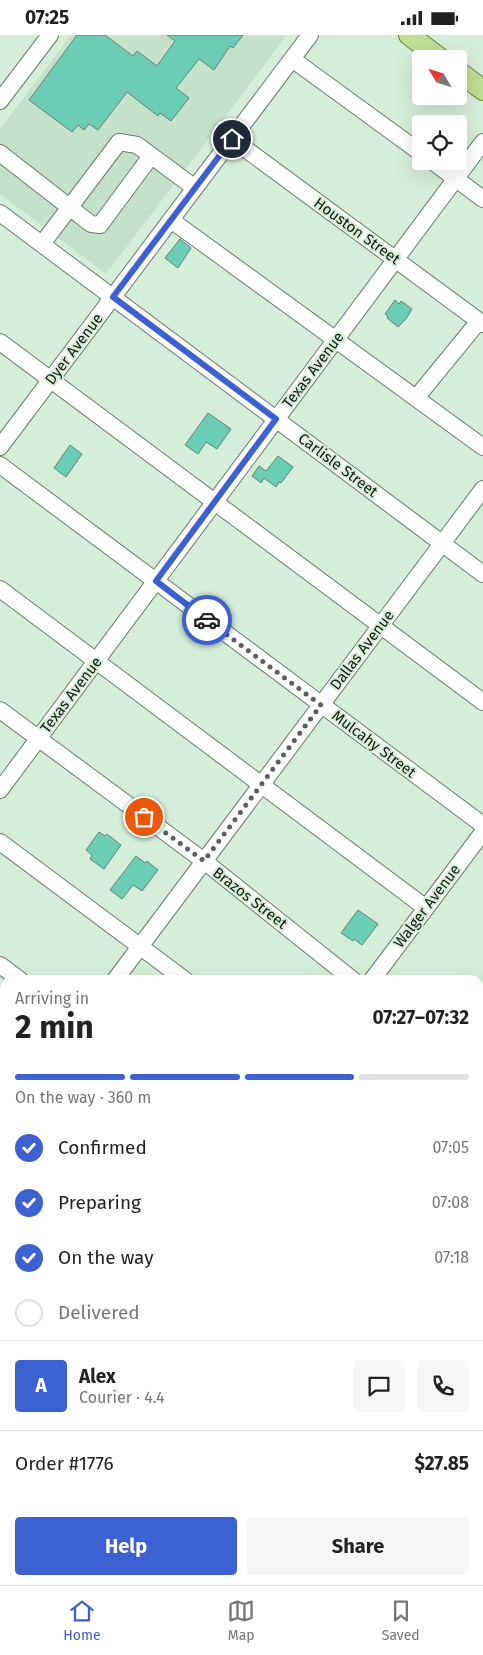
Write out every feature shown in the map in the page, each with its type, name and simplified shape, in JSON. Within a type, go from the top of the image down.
[{"type":"main road","points":[[409,35],[429,50]]},
{"type":"main road","points":[[468,77],[481,84]]},
{"type":"street","points":[[1,98],[50,35]]},
{"type":"street","name":"Dyer Avenue","points":[[0,447],[310,35]]},
{"type":"street","points":[[292,59],[412,146]]},
{"type":"street","name":"Houston Street","points":[[232,139],[481,323]]},
{"type":"street","points":[[42,244],[119,142],[137,145],[195,188]]},
{"type":"street","name":"Texas Avenue","points":[[0,790],[483,143]]},
{"type":"street","points":[[0,153],[69,208],[92,224],[100,225],[151,156]]},
{"type":"street","points":[[444,170],[483,199]]},
{"type":"street","name":"Carlisle Street","points":[[0,213],[483,574]]},
{"type":"street","points":[[171,219],[483,447]]},
{"type":"street","points":[[416,398],[481,323]]},
{"type":"street","points":[[0,342],[483,702]]},
{"type":"street","name":"Mulcahy Street","points":[[0,465],[483,825]]},
{"type":"street","name":"Dallas Avenue","points":[[119,975],[483,489]]},
{"type":"street","points":[[0,589],[426,908]]},
{"type":"street","name":"Brazos Street","points":[[0,710],[204,861],[347,975]]},
{"type":"street","name":"Walger Avenue","points":[[376,975],[483,832]]},
{"type":"street","points":[[0,842],[178,975]]},
{"type":"street","points":[[0,965],[13,975]]},
{"type":"shaded area","points":[[71,35],[287,35],[106,274],[0,194],[0,129]]},
{"type":"building","points":[[77,35],[105,35],[133,56],[137,51],[157,66],[175,41],[167,35],[243,35],[233,48],[230,46],[214,70],[199,59],[176,88],[189,98],[171,121],[160,113],[158,116],[127,92],[98,130],[89,124],[84,130],[78,125],[72,132],[29,100]]},
{"type":"building","points":[[180,239],[191,248],[178,268],[165,258]]},
{"type":"building","points":[[395,300],[399,304],[401,301],[412,309],[398,327],[385,314]]},
{"type":"building","points":[[208,413],[231,429],[217,449],[206,442],[198,454],[185,445]]},
{"type":"building","points":[[70,445],[82,454],[66,477],[54,468]]},
{"type":"building","points":[[278,456],[293,467],[276,487],[264,478],[261,483],[252,476],[259,466],[266,471]]},
{"type":"building","points":[[99,832],[105,836],[107,834],[121,845],[104,869],[90,859],[92,855],[86,850]]},
{"type":"building","points":[[136,856],[145,863],[147,861],[158,870],[142,891],[133,885],[122,899],[110,890]]},
{"type":"building","points":[[358,910],[378,924],[362,945],[341,933]]},
{"type":"way so far","points":[[144,817],[204,861],[321,705],[207,620]]},
{"type":"route","points":[[207,620],[156,581],[276,419],[113,297],[232,139]]}]
